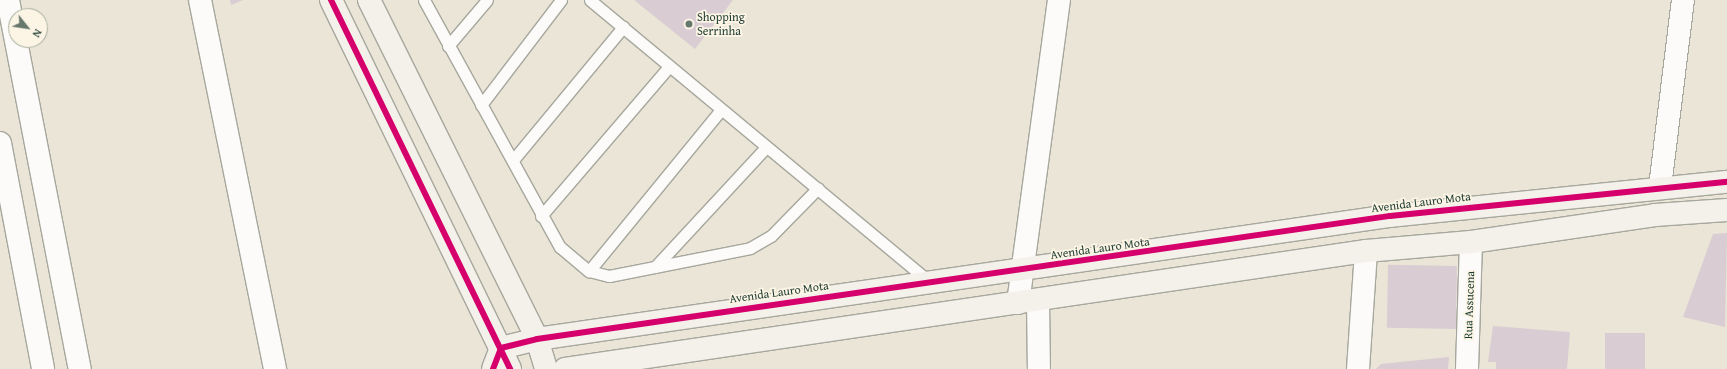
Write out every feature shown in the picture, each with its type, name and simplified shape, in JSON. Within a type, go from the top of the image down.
[{"type":"street","points":[[8,0],[80,369]]},
{"type":"street","points":[[200,0],[275,369]]},
{"type":"street","points":[[331,0],[510,369]]},
{"type":"street","points":[[369,0],[537,339],[546,369]]},
{"type":"street","points":[[1039,369],[1028,302],[1020,271],[1059,0]]},
{"type":"street","points":[[1660,187],[1683,0]]},
{"type":"street","points":[[0,143],[43,369]]},
{"type":"street","name":"Avenida Lauro Mota","points":[[501,348],[537,339],[937,280],[1020,271],[1390,216],[1660,187],[1727,182]]},
{"type":"street","points":[[565,369],[1366,251],[1471,242],[1655,215],[1727,210]]},
{"type":"street","points":[[1390,216],[1390,250]]},
{"type":"street","name":"Rua Assucena","points":[[1467,369],[1471,242]]},
{"type":"street","points":[[1358,369],[1366,251]]},
{"type":"street","points":[[937,280],[945,314]]},
{"type":"street","points":[[493,369],[501,348]]},
{"type":"lane","points":[[424,0],[448,46],[513,160],[541,216],[560,247],[589,271],[610,276],[750,248],[771,236],[818,188]]},
{"type":"lane","points":[[448,46],[487,0]]},
{"type":"lane","points":[[481,105],[561,0]]},
{"type":"lane","points":[[590,0],[720,111],[937,280]]},
{"type":"lane","points":[[513,160],[623,27]]},
{"type":"lane","points":[[541,216],[668,68]]},
{"type":"lane","points":[[589,271],[720,111]]},
{"type":"lane","points":[[655,267],[766,147]]},
{"type":"building","points":[[230,0],[243,0],[231,5]]},
{"type":"building","name":"Shopping Serrinha","points":[[634,0],[733,0],[695,49]]},
{"type":"building","points":[[1727,233],[1725,327],[1683,317],[1713,234]]},
{"type":"building","points":[[1388,265],[1457,266],[1456,329],[1387,328]]},
{"type":"building","points":[[1493,326],[1570,332],[1567,369],[1496,369],[1496,362],[1488,362]]},
{"type":"building","points":[[1605,333],[1645,333],[1645,369],[1605,369]]},
{"type":"building","points":[[1449,357],[1448,369],[1376,369],[1381,364]]},
{"type":"cycle path","points":[[331,0],[510,369]]},
{"type":"cycle path","points":[[493,369],[501,348],[537,339],[1390,216],[1727,182]]},
{"type":"place","name":"Shopping Serrinha","points":[[689,24]]}]
